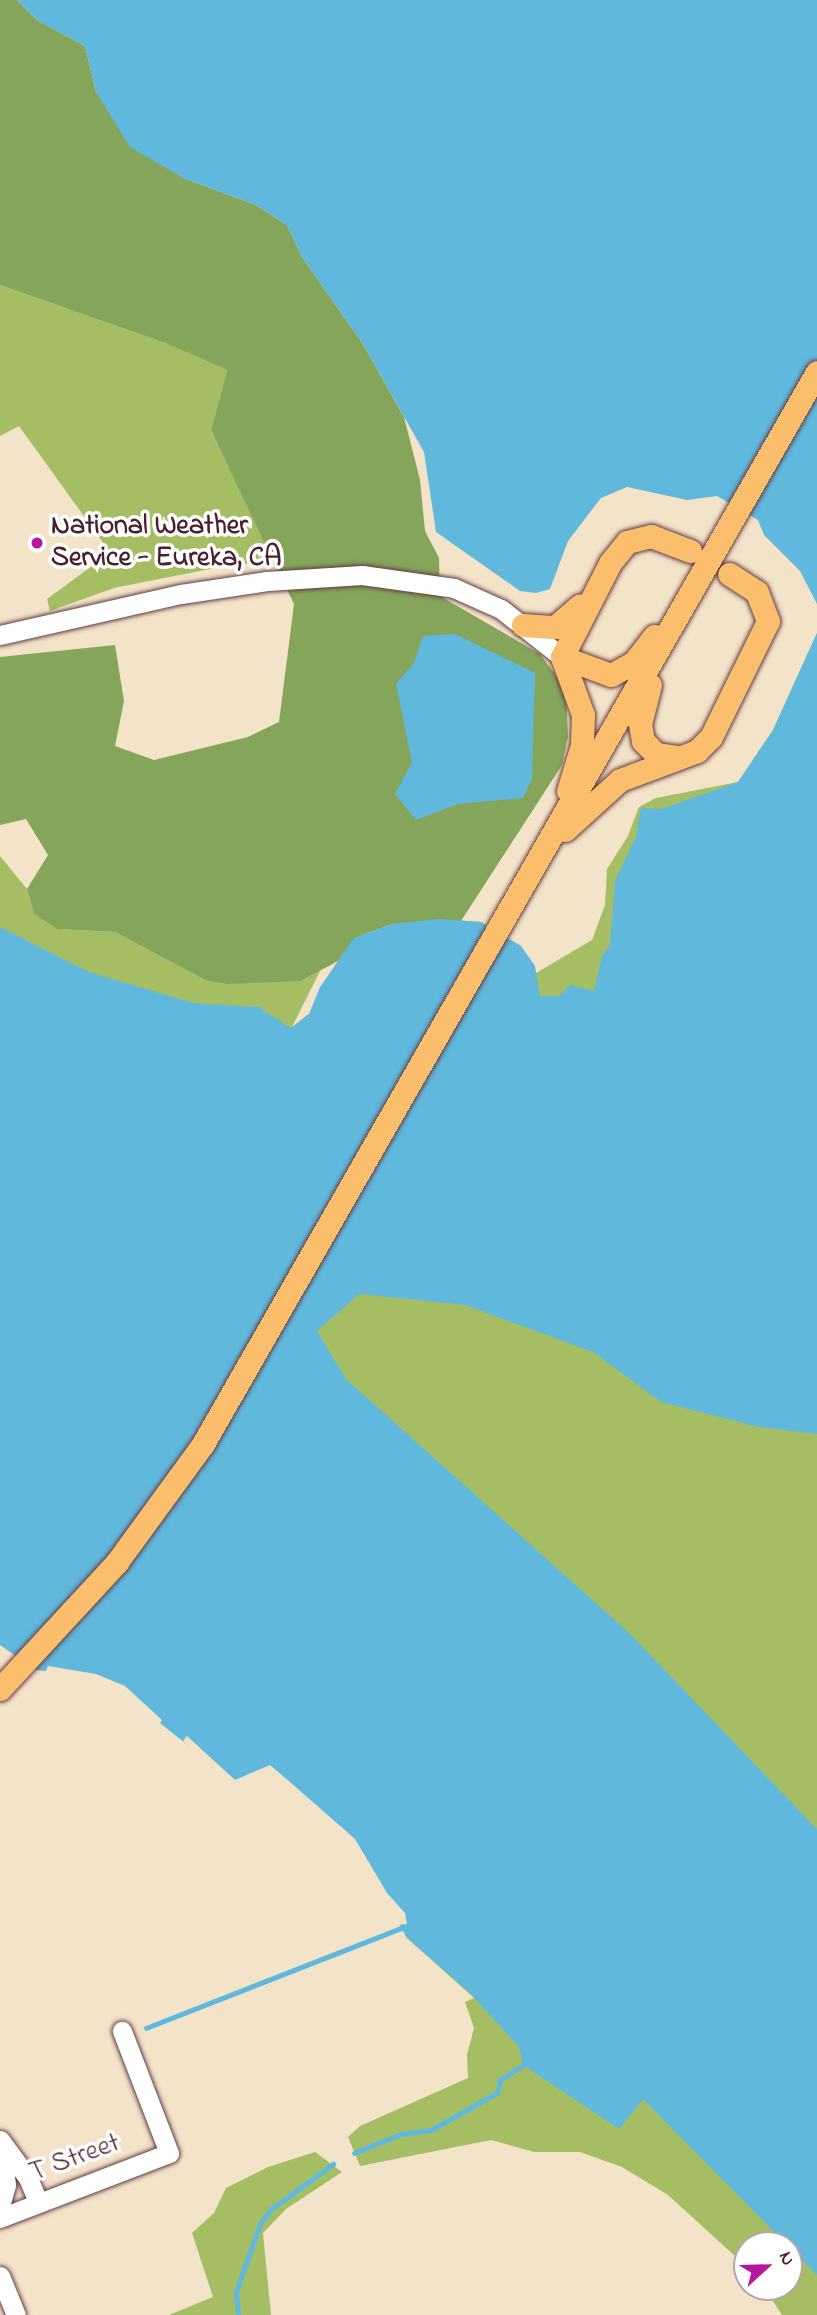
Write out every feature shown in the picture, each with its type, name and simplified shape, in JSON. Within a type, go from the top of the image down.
[{"type":"main road","points":[[0,1689],[117,1562],[203,1444],[817,372]]},
{"type":"main road","points":[[545,849],[582,745],[581,700],[562,657],[596,587],[620,548],[632,539],[652,536],[690,551]]},
{"type":"main road","points":[[562,657],[603,675],[619,673],[640,656],[704,572]]},
{"type":"main road","points":[[545,849],[608,788],[632,774],[697,751],[711,737],[766,628],[765,608],[757,592],[729,574]]},
{"type":"main road","points":[[523,625],[546,628],[562,624],[596,587]]},
{"type":"main road","points":[[663,645],[643,705],[640,733],[651,752],[677,757]]},
{"type":"street","points":[[0,635],[203,590],[362,575],[454,588],[501,609],[562,657]]},
{"type":"street","name":"T Street","points":[[0,2218],[169,2154],[122,2031]]},
{"type":"street","points":[[0,2140],[28,2178],[38,2202]]},
{"type":"street","points":[[0,2140],[6,2185],[0,2206]]},
{"type":"street","points":[[0,2276],[16,2315]]},
{"type":"green space","points":[[0,0],[17,0],[37,20],[85,46],[96,92],[183,178],[256,205],[287,225],[302,257],[363,344],[404,417],[420,480],[425,531],[439,558],[440,596],[540,654],[566,689],[568,737],[562,765],[461,921],[392,924],[355,938],[338,961],[301,981],[227,984],[205,980],[115,932],[57,929],[34,914],[27,889],[48,855],[26,819],[0,825],[0,657],[115,645],[124,701],[115,746],[154,760],[248,737],[279,722],[294,604],[211,431],[227,370],[165,343],[0,285]]},
{"type":"green space","points":[[0,285],[165,343],[227,370],[211,432],[275,561],[230,565],[114,588],[50,611],[47,599],[103,558],[104,544],[19,426],[0,436]]},
{"type":"green space","points":[[817,633],[817,1884],[299,1362],[330,1021],[0,1145],[0,856],[27,889],[34,914],[57,929],[115,932],[205,980],[301,981],[320,971],[292,1027],[309,1014],[338,961],[439,919],[481,922],[521,946],[536,973],[592,940],[605,905],[607,869],[628,836],[639,807],[656,798],[738,782],[773,730]]},
{"type":"green space","points":[[75,1611],[296,1770],[510,1985],[636,2089],[654,2090],[817,2228],[817,2315],[782,2315],[773,2301],[803,2301],[803,2231],[733,2231],[733,2254],[668,2195],[622,2167],[580,2152],[534,2152],[491,2140],[360,2166],[348,2137],[360,2126],[468,2078],[467,2055],[474,2028],[465,2002],[474,1998],[407,1938],[400,1925],[407,1923],[405,1913],[387,1893],[355,1839],[270,1765],[236,1780],[187,1736],[183,1741],[160,1723],[162,1720],[125,1686],[96,1674],[48,1666],[33,1657]]},
{"type":"green space","points":[[315,2152],[342,2172],[286,2209],[263,2233],[271,2315],[169,2315],[213,2297],[192,2233],[214,2213],[226,2188],[268,2167]]},
{"type":"water","points":[[17,0],[817,0],[817,604],[800,571],[764,535],[758,520],[717,496],[687,500],[627,487],[601,498],[568,541],[550,589],[536,593],[520,591],[436,532],[424,452],[363,344],[302,257],[287,225],[256,205],[183,178],[130,147],[96,92],[85,46],[37,20]]},
{"type":"water","points":[[817,633],[817,1434],[759,1427],[661,1402],[593,1352],[465,1305],[359,1294],[317,1331],[346,1379],[628,1632],[817,1829],[817,2275],[803,2261],[803,2231],[774,2231],[643,2099],[619,2129],[523,2065],[519,2047],[470,1993],[407,1938],[352,1841],[264,1768],[235,1783],[124,1694],[65,1673],[36,1670],[0,1645],[0,927],[89,972],[193,1003],[258,1007],[291,1028],[309,1014],[320,987],[354,938],[392,924],[439,919],[481,922],[521,946],[535,966],[540,996],[559,996],[570,985],[594,991],[602,956],[610,945],[615,881],[636,837],[641,808],[661,809],[738,782],[773,730]]},
{"type":"water","points":[[455,634],[535,673],[532,779],[523,798],[458,804],[416,820],[395,794],[412,762],[396,684],[414,663],[423,636]]},
{"type":"pier","points":[[48,1666],[96,1674],[125,1686],[162,1720],[158,1726],[123,1697],[96,1685],[45,1673]]},
{"type":"pier","points":[[187,1736],[235,1780],[270,1765],[290,1782],[355,1839],[387,1893],[405,1913],[407,1924],[396,1925],[349,1844],[269,1774],[263,1772],[233,1786],[183,1741]]},
{"type":"waterway","points":[[146,2028],[401,1928]]},
{"type":"waterway","points":[[354,2153],[401,2134],[431,2130],[497,2093],[500,2080],[523,2065]]},
{"type":"waterway","points":[[238,2315],[236,2292],[260,2224],[270,2210],[333,2164]]},
{"type":"place","name":"National Weather Service - Eureka, CA","points":[[37,543]]}]
